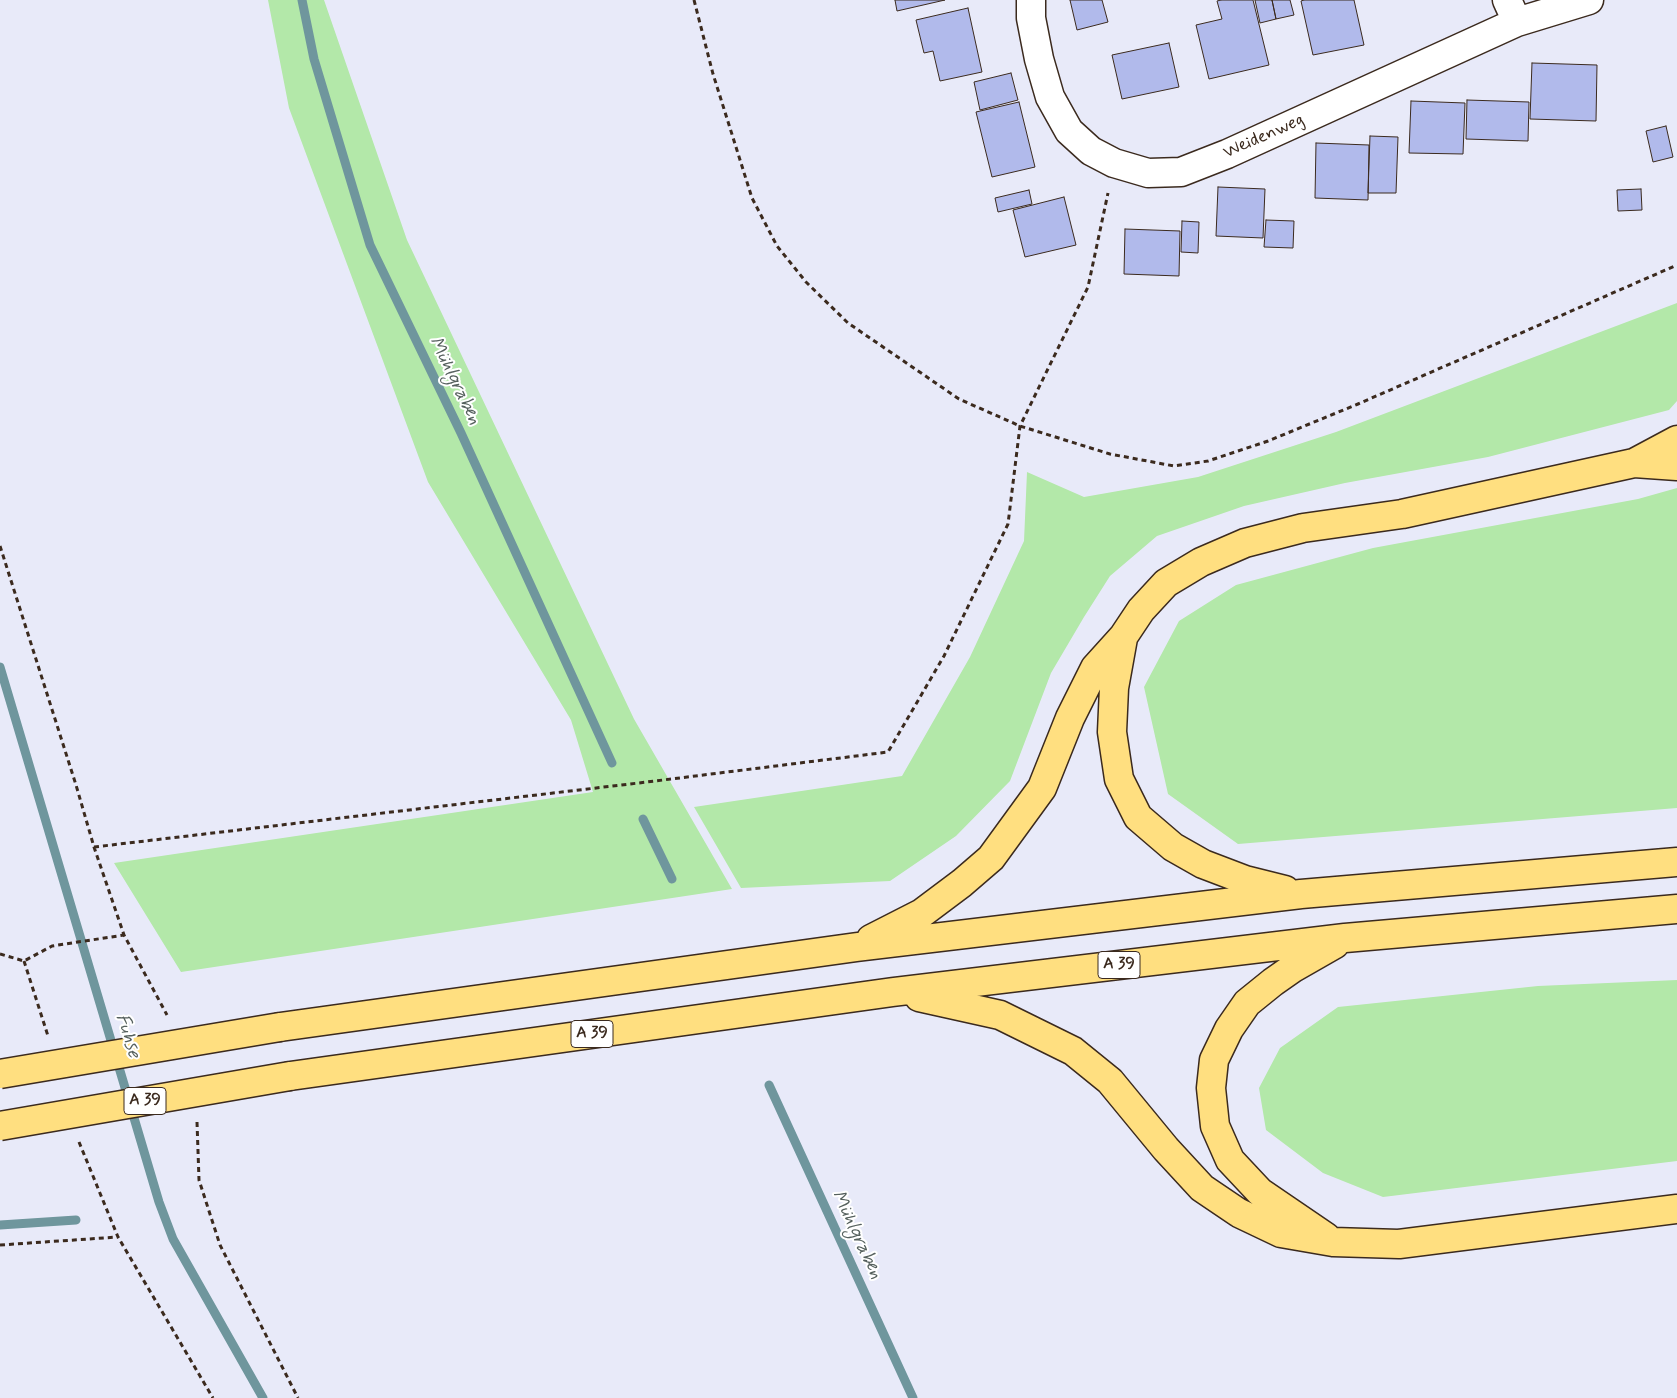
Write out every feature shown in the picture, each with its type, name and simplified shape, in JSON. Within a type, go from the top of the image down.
[{"type":"highway","points":[[857,947],[922,913],[991,858],[1042,788],[1070,718],[1095,668],[1123,637],[1142,610],[1166,583],[1201,562],[1245,543],[1303,528],[1402,514],[1634,463],[1677,440]]},
{"type":"highway","points":[[1634,463],[1677,466]]},
{"type":"highway","points":[[1123,637],[1114,688],[1112,732],[1119,779],[1138,817],[1173,847],[1203,864],[1245,880],[1301,894]]},
{"type":"highway","points":[[0,1074],[280,1027],[857,947],[1301,894],[1677,862]]},
{"type":"highway","name":"A 39","points":[[0,1126],[290,1076],[893,992],[1345,938],[1677,909]]},
{"type":"highway","points":[[1333,1242],[1260,1192],[1230,1160],[1215,1126],[1210,1088],[1214,1060],[1229,1029],[1247,1003],[1293,968],[1345,938]]},
{"type":"highway","points":[[893,992],[1000,1015],[1073,1051],[1110,1081],[1166,1149],[1202,1188],[1239,1213],[1281,1233],[1333,1242],[1399,1244],[1677,1209]]},
{"type":"street","name":"Weidenweg","points":[[1030,0],[1031,18],[1039,59],[1050,97],[1069,131],[1091,151],[1114,163],[1148,173],[1181,172],[1227,154],[1512,11],[1589,0]]},
{"type":"path","points":[[694,0],[713,74],[752,198],[777,246],[806,282],[848,323],[959,400],[1020,426],[1110,454],[1174,466],[1208,461],[1268,441],[1358,404],[1677,265]]},
{"type":"path","points":[[94,848],[888,752],[944,656],[1008,524],[1020,426],[1088,287],[1114,163]]},
{"type":"path","points":[[0,546],[76,785],[94,848],[124,935],[171,1023]]},
{"type":"path","points":[[0,954],[24,961],[52,946],[124,935]]},
{"type":"path","points":[[24,961],[50,1042]]},
{"type":"path","points":[[197,1114],[199,1180],[220,1246],[298,1398]]},
{"type":"path","points":[[77,1135],[118,1237],[213,1398]]},
{"type":"path","points":[[0,1244],[118,1237]]},
{"type":"green space","points":[[268,0],[324,0],[407,240],[634,719],[732,889],[181,972],[114,863],[593,792],[571,720],[428,482],[289,108]]},
{"type":"green space","points":[[1677,303],[1677,401],[1669,410],[1488,457],[1345,483],[1244,506],[1157,536],[1110,576],[1084,617],[1051,673],[1010,781],[956,836],[890,881],[741,888],[694,807],[902,776],[970,657],[1024,541],[1027,472],[1084,497],[1198,477],[1336,432]]},
{"type":"green space","points":[[1677,488],[1677,808],[1238,844],[1168,794],[1144,687],[1179,621],[1236,585],[1373,548],[1638,499]]},
{"type":"green space","points":[[1677,980],[1677,1161],[1383,1197],[1323,1173],[1266,1130],[1259,1088],[1280,1048],[1338,1007],[1538,986]]},
{"type":"building","points":[[895,0],[945,0],[897,11]]},
{"type":"building","points":[[1070,0],[1102,0],[1108,22],[1077,30]]},
{"type":"building","points":[[1253,0],[1269,65],[1209,79],[1196,25],[1222,19],[1217,1]]},
{"type":"building","points":[[1255,0],[1272,0],[1276,19],[1260,23]]},
{"type":"building","points":[[1272,0],[1290,0],[1294,15],[1276,19]]},
{"type":"building","points":[[1354,0],[1364,45],[1313,55],[1301,1]]},
{"type":"building","points":[[968,8],[982,72],[940,81],[933,51],[924,53],[916,20]]},
{"type":"building","points":[[1169,43],[1179,87],[1122,99],[1112,55]]},
{"type":"building","points":[[1532,63],[1597,65],[1596,121],[1530,119]]},
{"type":"building","points":[[1011,73],[1018,100],[980,110],[974,82]]},
{"type":"building","points":[[1467,100],[1529,102],[1528,141],[1466,139]]},
{"type":"building","points":[[1411,101],[1465,103],[1463,154],[1409,153]]},
{"type":"building","points":[[1019,102],[1035,167],[992,177],[976,112]]},
{"type":"building","points":[[1666,126],[1673,157],[1653,162],[1646,131]]},
{"type":"building","points":[[1370,136],[1398,137],[1396,193],[1368,193]]},
{"type":"building","points":[[1316,143],[1369,145],[1368,200],[1315,198]]},
{"type":"building","points":[[1218,187],[1265,189],[1263,238],[1216,236]]},
{"type":"building","points":[[1641,189],[1642,210],[1618,211],[1617,190]]},
{"type":"building","points":[[1029,190],[1032,204],[998,212],[995,198]]},
{"type":"building","points":[[1064,197],[1076,245],[1025,257],[1013,210]]},
{"type":"building","points":[[1266,220],[1294,221],[1293,248],[1264,247]]},
{"type":"building","points":[[1182,221],[1199,222],[1198,253],[1181,252]]},
{"type":"building","points":[[1125,229],[1180,231],[1179,276],[1124,274]]},
{"type":"waterway","name":"Mühlgraben","points":[[302,0],[314,59],[370,245],[461,433],[612,763]]},
{"type":"waterway","name":"Fuhse","points":[[0,667],[159,1202],[173,1239],[263,1398]]},
{"type":"waterway","name":"Mühlgraben","points":[[643,819],[672,879]]},
{"type":"waterway","name":"Mühlgraben","points":[[769,1085],[913,1398]]},
{"type":"waterway","points":[[0,1225],[76,1220]]}]
